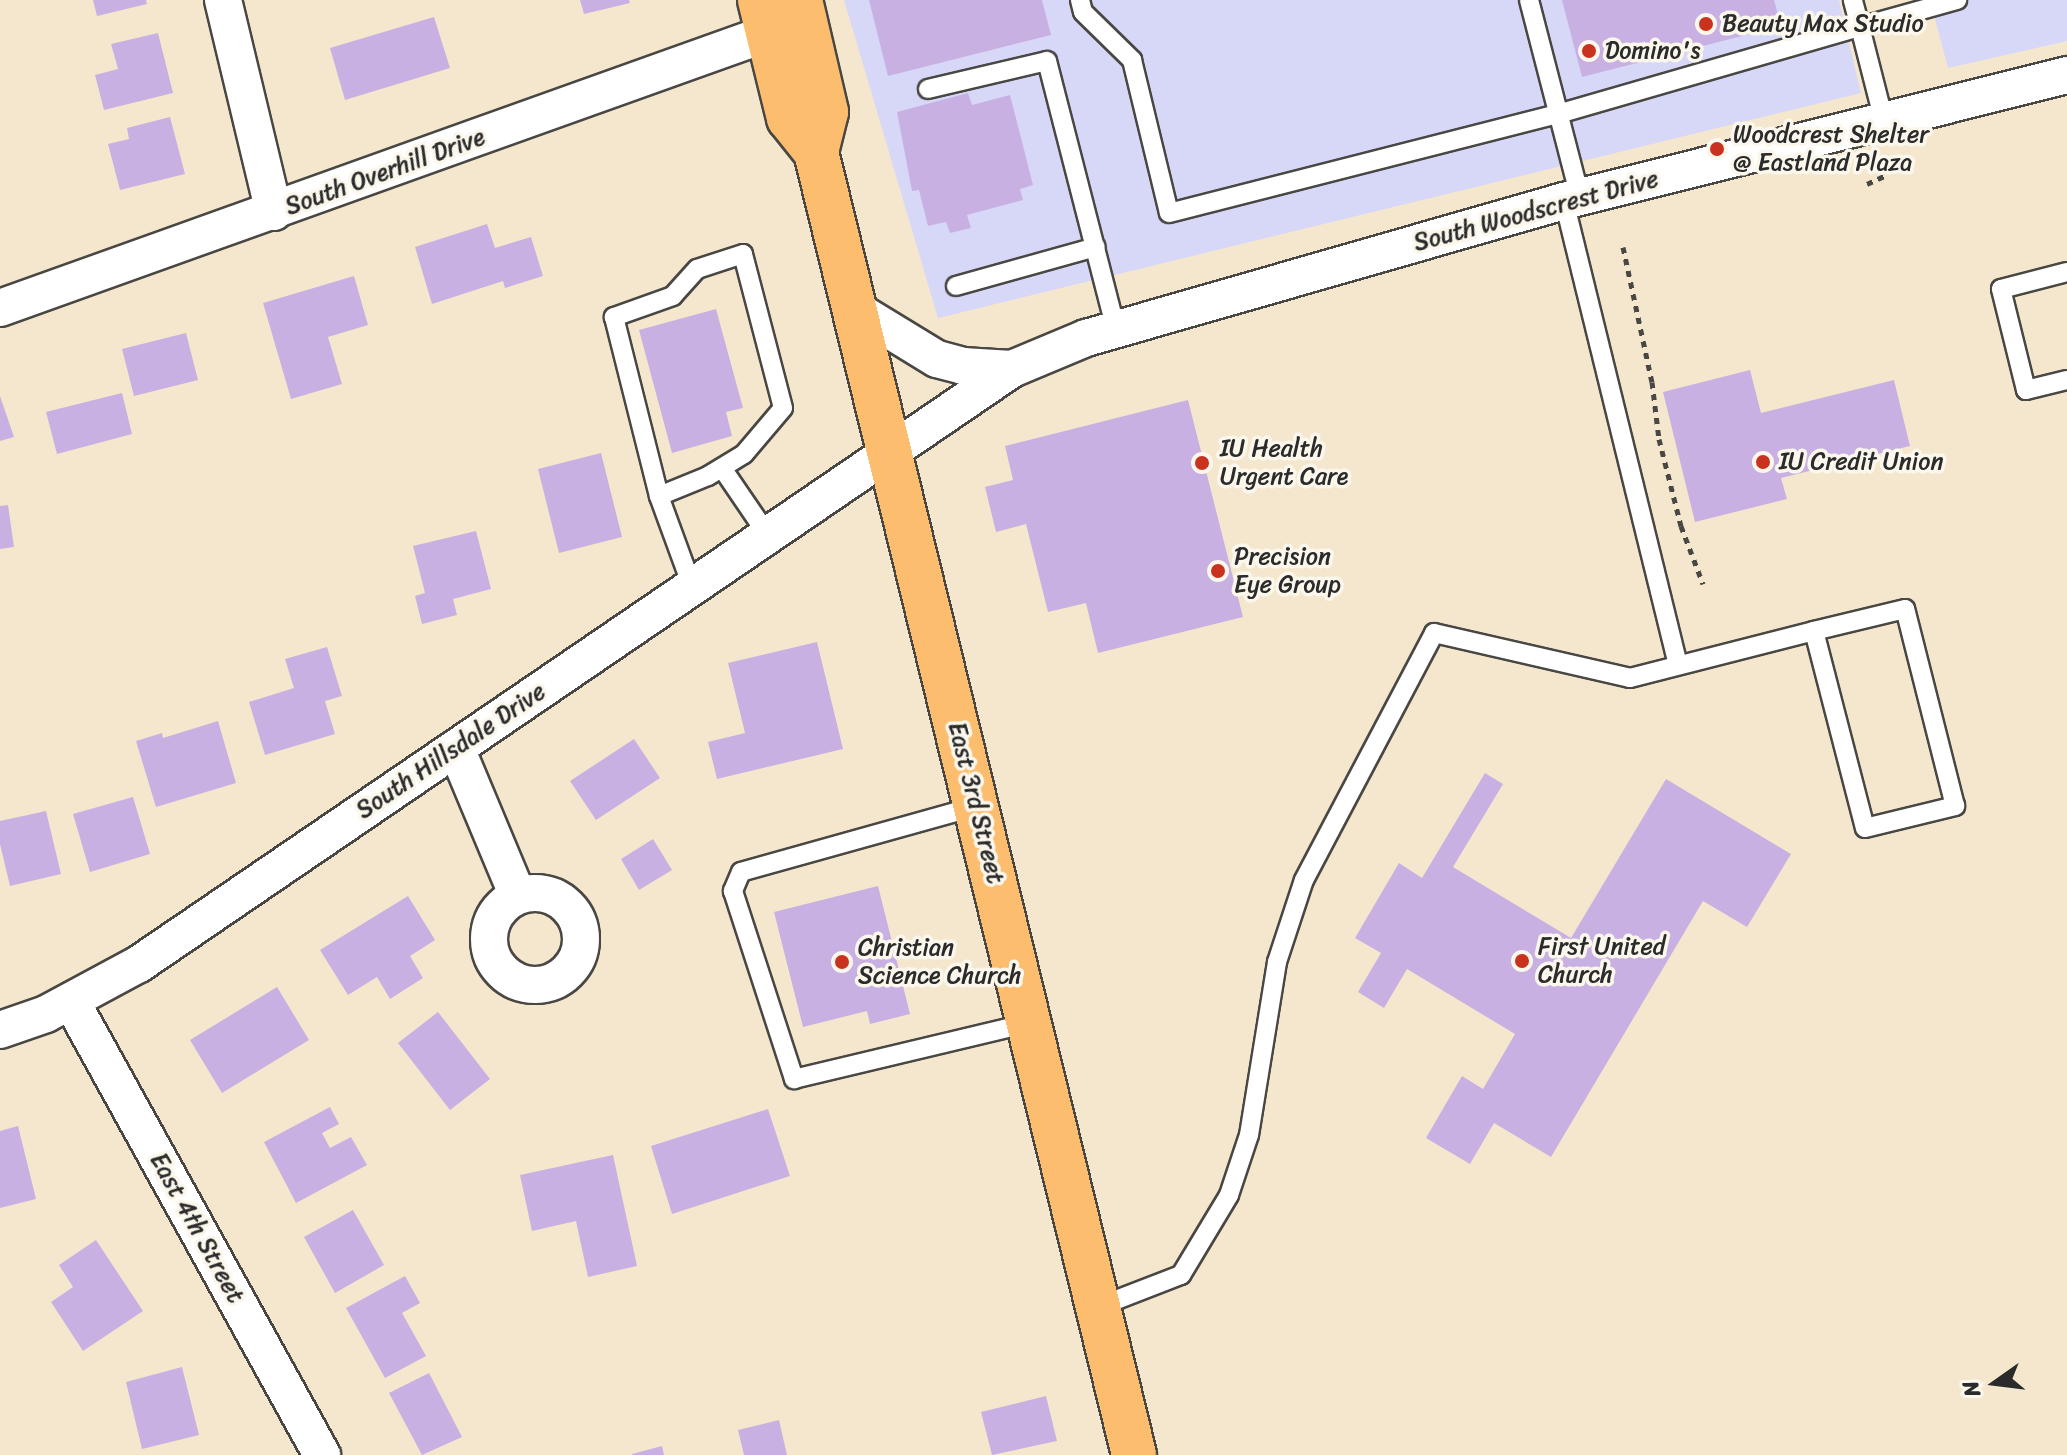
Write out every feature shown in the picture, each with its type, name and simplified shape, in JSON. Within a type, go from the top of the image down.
[{"type":"main road","name":"East 3rd Street","points":[[800,0],[826,112],[816,152]]},
{"type":"main road","name":"East 3rd Street","points":[[764,16],[789,118],[816,152],[1134,1455]]},
{"type":"street","points":[[223,0],[274,212]]},
{"type":"street","name":"South Overhill Drive","points":[[0,308],[274,212],[764,16]]},
{"type":"street","name":"South Woodscrest Drive","points":[[890,450],[1012,369],[1086,338],[1572,199],[2067,75]]},
{"type":"street","name":"South Woodscrest Drive","points":[[855,309],[937,359],[963,366],[1012,369]]},
{"type":"street","name":"South Hillsdale Drive","points":[[0,1030],[71,1001],[139,964],[890,450]]},
{"type":"street","points":[[456,748],[518,896]]},
{"type":"street","name":"East 4th Street","points":[[71,1001],[322,1455]]},
{"type":"lane","points":[[1080,0],[1083,12],[1132,60],[1169,213],[1558,114],[1957,0]]},
{"type":"lane","points":[[1529,0],[1558,114],[1572,199],[1678,665]]},
{"type":"lane","points":[[1853,0],[1884,121]]},
{"type":"lane","points":[[928,89],[1047,61],[1116,329]]},
{"type":"lane","points":[[956,286],[1096,247]]},
{"type":"lane","points":[[659,496],[722,468],[744,454],[783,408],[743,254],[697,269],[673,296],[614,317],[659,496],[692,586]]},
{"type":"lane","points":[[2067,272],[2001,289],[2026,390],[2067,380]]},
{"type":"lane","points":[[722,468],[767,534]]},
{"type":"lane","points":[[1098,1307],[1181,1275],[1229,1195],[1249,1135],[1277,962],[1304,880],[1434,633],[1630,678],[1678,665],[1814,631],[1905,609],[1955,806],[1865,828],[1814,631]]},
{"type":"lane","points":[[977,806],[741,872],[733,891],[794,1079],[1029,1023]]},
{"type":"path","points":[[1867,184],[1886,175]]},
{"type":"path","points":[[1623,247],[1652,382],[1659,439],[1681,526],[1703,584]]},
{"type":"shaded area","points":[[844,0],[1839,0],[1861,93],[938,318]]},
{"type":"shaded area","points":[[1930,0],[2067,0],[2067,41],[1948,68]]},
{"type":"building","points":[[93,0],[146,0],[147,4],[97,16]]},
{"type":"building","points":[[580,0],[629,0],[630,3],[584,14]]},
{"type":"building","points":[[869,0],[1042,0],[1051,35],[888,76]]},
{"type":"building","points":[[1562,0],[1774,0],[1781,26],[1582,77]]},
{"type":"building","points":[[434,17],[450,68],[345,100],[330,48]]},
{"type":"building","points":[[158,33],[173,93],[104,110],[95,75],[118,69],[111,44]]},
{"type":"building","points":[[968,93],[972,105],[1010,95],[1033,185],[1020,189],[1023,200],[967,215],[971,228],[950,233],[946,222],[928,226],[919,190],[912,191],[897,112]]},
{"type":"building","points":[[170,117],[185,174],[120,190],[108,144],[129,139],[127,128]]},
{"type":"building","points":[[487,224],[495,248],[531,237],[543,276],[505,288],[503,281],[432,304],[415,247]]},
{"type":"building","points":[[354,276],[368,325],[328,337],[342,384],[291,399],[263,303]]},
{"type":"building","points":[[716,309],[743,408],[726,412],[732,436],[672,453],[639,330]]},
{"type":"building","points":[[186,333],[198,380],[134,396],[122,349]]},
{"type":"building","name":"IU Credit Union","points":[[1750,370],[1761,413],[1894,380],[1910,446],[1781,478],[1787,499],[1695,522],[1663,392]]},
{"type":"building","points":[[122,393],[132,434],[57,454],[46,412]]},
{"type":"building","points":[[0,396],[14,437],[0,441]]},
{"type":"building","points":[[1188,400],[1243,617],[1098,653],[1086,603],[1048,612],[1026,524],[996,532],[985,487],[1013,480],[1005,446]]},
{"type":"building","points":[[601,453],[622,537],[559,553],[538,469]]},
{"type":"building","points":[[8,505],[14,547],[0,549],[0,506]]},
{"type":"building","points":[[476,531],[491,589],[453,599],[457,615],[422,624],[415,596],[425,593],[413,546]]},
{"type":"building","points":[[817,642],[843,749],[717,779],[708,742],[745,733],[728,663]]},
{"type":"building","points":[[327,647],[342,696],[325,701],[335,734],[265,755],[249,702],[294,688],[285,659]]},
{"type":"building","points":[[218,721],[236,783],[156,807],[136,741],[162,733],[163,738]]},
{"type":"building","points":[[634,739],[660,778],[596,820],[570,781]]},
{"type":"building","name":"First United Church","points":[[1485,773],[1503,784],[1453,867],[1571,938],[1666,779],[1791,854],[1747,927],[1703,901],[1551,1157],[1494,1123],[1470,1164],[1426,1138],[1462,1076],[1483,1089],[1515,1034],[1407,969],[1384,1008],[1358,992],[1381,953],[1355,938],[1399,863],[1422,878]]},
{"type":"building","points":[[133,797],[150,854],[90,872],[73,814]]},
{"type":"building","points":[[46,811],[61,874],[10,886],[0,844],[0,821]]},
{"type":"building","points":[[653,839],[672,870],[639,890],[621,859]]},
{"type":"building","name":"Christian Science Church","points":[[878,886],[910,1014],[870,1024],[867,1011],[803,1027],[774,912]]},
{"type":"building","points":[[408,896],[435,940],[410,956],[423,978],[390,999],[377,977],[348,995],[320,950]]},
{"type":"building","points":[[277,987],[309,1040],[222,1093],[190,1040]]},
{"type":"building","points":[[438,1012],[490,1079],[450,1110],[398,1043]]},
{"type":"building","points":[[330,1107],[339,1124],[322,1133],[330,1148],[351,1137],[367,1165],[296,1203],[264,1142]]},
{"type":"building","points":[[768,1109],[790,1176],[672,1214],[651,1146]]},
{"type":"building","points":[[18,1126],[36,1199],[0,1208],[0,1131]]},
{"type":"building","points":[[613,1155],[637,1266],[588,1277],[576,1221],[532,1231],[520,1175]]},
{"type":"building","points":[[353,1210],[384,1265],[335,1293],[304,1237]]},
{"type":"building","points":[[96,1240],[143,1311],[83,1351],[51,1302],[73,1287],[59,1265]]},
{"type":"building","points":[[405,1276],[420,1303],[402,1313],[426,1356],[385,1378],[346,1308]]},
{"type":"building","points":[[182,1367],[199,1435],[142,1449],[126,1382]]},
{"type":"building","points":[[429,1373],[462,1437],[422,1455],[389,1393]]},
{"type":"building","points":[[1046,1396],[1057,1441],[992,1455],[981,1412]]},
{"type":"building","points":[[779,1420],[787,1455],[744,1455],[738,1430]]},
{"type":"building","points":[[662,1446],[664,1455],[632,1455],[632,1454]]},
{"type":"place","name":"Beauty Max Studio","points":[[1706,24]]},
{"type":"place","name":"Domino's","points":[[1589,51]]},
{"type":"place","name":"Woodcrest Shelter @ Eastland Plaza","points":[[1717,149]]},
{"type":"place","name":"IU Credit Union","points":[[1763,462]]},
{"type":"place","name":"IU Health Urgent Care","points":[[1202,463]]},
{"type":"place","name":"Precision Eye Group","points":[[1218,571]]},
{"type":"place","name":"First United Church","points":[[1522,961]]},
{"type":"place","name":"Christian Science Church","points":[[842,962]]}]
